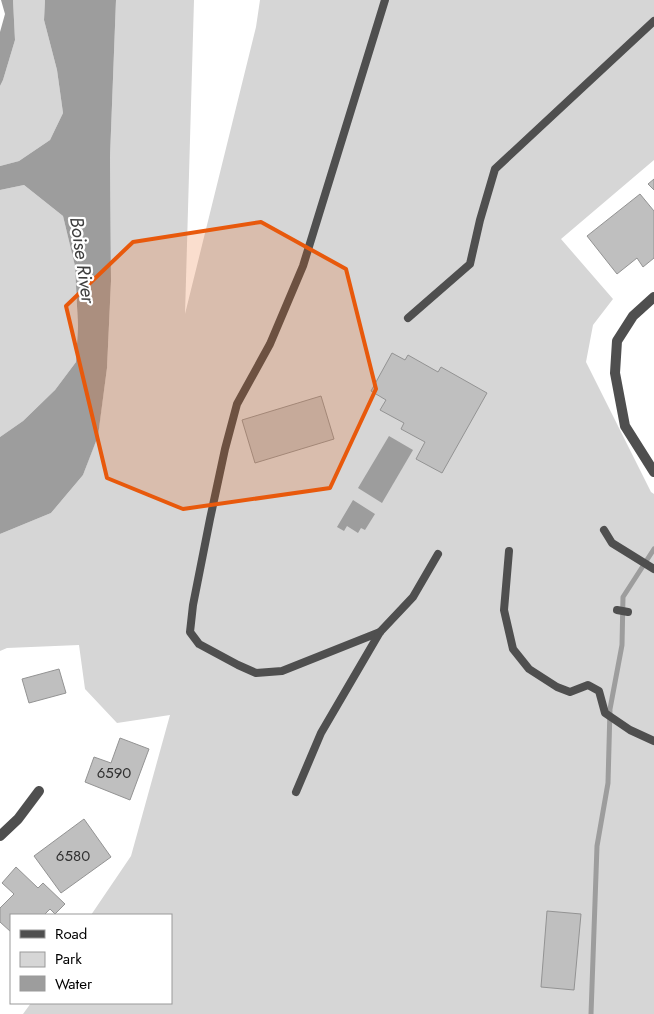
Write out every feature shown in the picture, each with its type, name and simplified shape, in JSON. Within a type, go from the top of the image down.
[{"type":"street","points":[[654,297],[633,316],[616,341],[615,373],[625,426],[654,472]]},
{"type":"street","points":[[0,836],[18,819],[39,791]]},
{"type":"lane","points":[[380,632],[282,671],[256,672],[238,665],[200,644],[190,632],[193,605],[210,519],[237,404],[270,344],[303,266],[384,0]]},
{"type":"lane","points":[[408,318],[470,264],[480,220],[495,169],[654,21]]},
{"type":"lane","points":[[604,530],[612,542],[652,568]]},
{"type":"lane","points":[[509,551],[504,610],[513,649],[530,669],[557,687],[570,692],[588,685],[599,691],[605,713],[630,730],[654,741]]},
{"type":"lane","points":[[296,792],[321,732],[380,632],[413,597],[438,554]]},
{"type":"lane","points":[[617,610],[628,612]]},
{"type":"highlighted area","points":[[261,222],[346,269],[376,389],[330,488],[183,509],[107,478],[66,306],[133,242]]},
{"type":"green space","points":[[13,0],[45,0],[44,20],[57,70],[63,113],[50,140],[19,161],[0,166],[0,86],[15,40]]},
{"type":"green space","points":[[116,0],[194,0],[185,314],[256,27],[260,0],[654,0],[654,160],[561,239],[613,299],[593,325],[586,362],[651,492],[654,494],[654,1014],[23,1014],[30,1004],[172,1004],[172,914],[92,914],[131,856],[170,715],[117,723],[85,689],[79,645],[7,648],[0,651],[0,534],[51,513],[83,475],[98,435],[107,368],[111,281],[110,157]]},
{"type":"green space","points":[[24,185],[63,216],[75,266],[78,326],[76,362],[55,390],[23,421],[0,437],[0,190]]},
{"type":"water","points":[[1,0],[13,0],[15,40],[0,86],[0,32],[5,14]]},
{"type":"water","name":"Boise River","points":[[45,0],[116,0],[110,157],[111,281],[107,368],[98,436],[83,475],[51,513],[0,534],[0,437],[23,421],[55,390],[76,362],[78,326],[75,266],[63,216],[24,185],[0,190],[0,166],[19,161],[50,140],[63,113],[57,70],[44,20]]},
{"type":"water","points":[[389,436],[413,450],[382,503],[358,488]]},
{"type":"water","points":[[353,500],[375,514],[365,530],[361,528],[358,533],[347,526],[344,531],[337,527]]},
{"type":"building","points":[[654,179],[654,190],[648,184]]},
{"type":"building","points":[[640,194],[654,211],[654,258],[643,267],[637,258],[617,274],[587,236]]},
{"type":"building","points":[[392,353],[405,360],[408,355],[438,372],[441,367],[487,393],[442,473],[416,459],[425,442],[401,429],[404,423],[380,410],[386,400],[371,391]]},
{"type":"building","points":[[321,396],[334,439],[255,463],[242,420]]},
{"type":"building","points":[[59,669],[66,693],[29,703],[22,679]]},
{"type":"building","points":[[120,738],[149,749],[130,800],[85,782],[94,757],[111,763]]},
{"type":"building","points":[[84,819],[111,857],[61,893],[34,856]]},
{"type":"building","points":[[16,867],[38,888],[43,883],[65,904],[55,914],[50,909],[45,914],[10,914],[10,931],[0,922],[0,908],[14,894],[2,883]]},
{"type":"building","points":[[547,911],[581,914],[574,990],[541,987]]},
{"type":"waterway","points":[[591,1014],[597,846],[608,783],[610,709],[622,645],[623,597],[654,549]]}]
